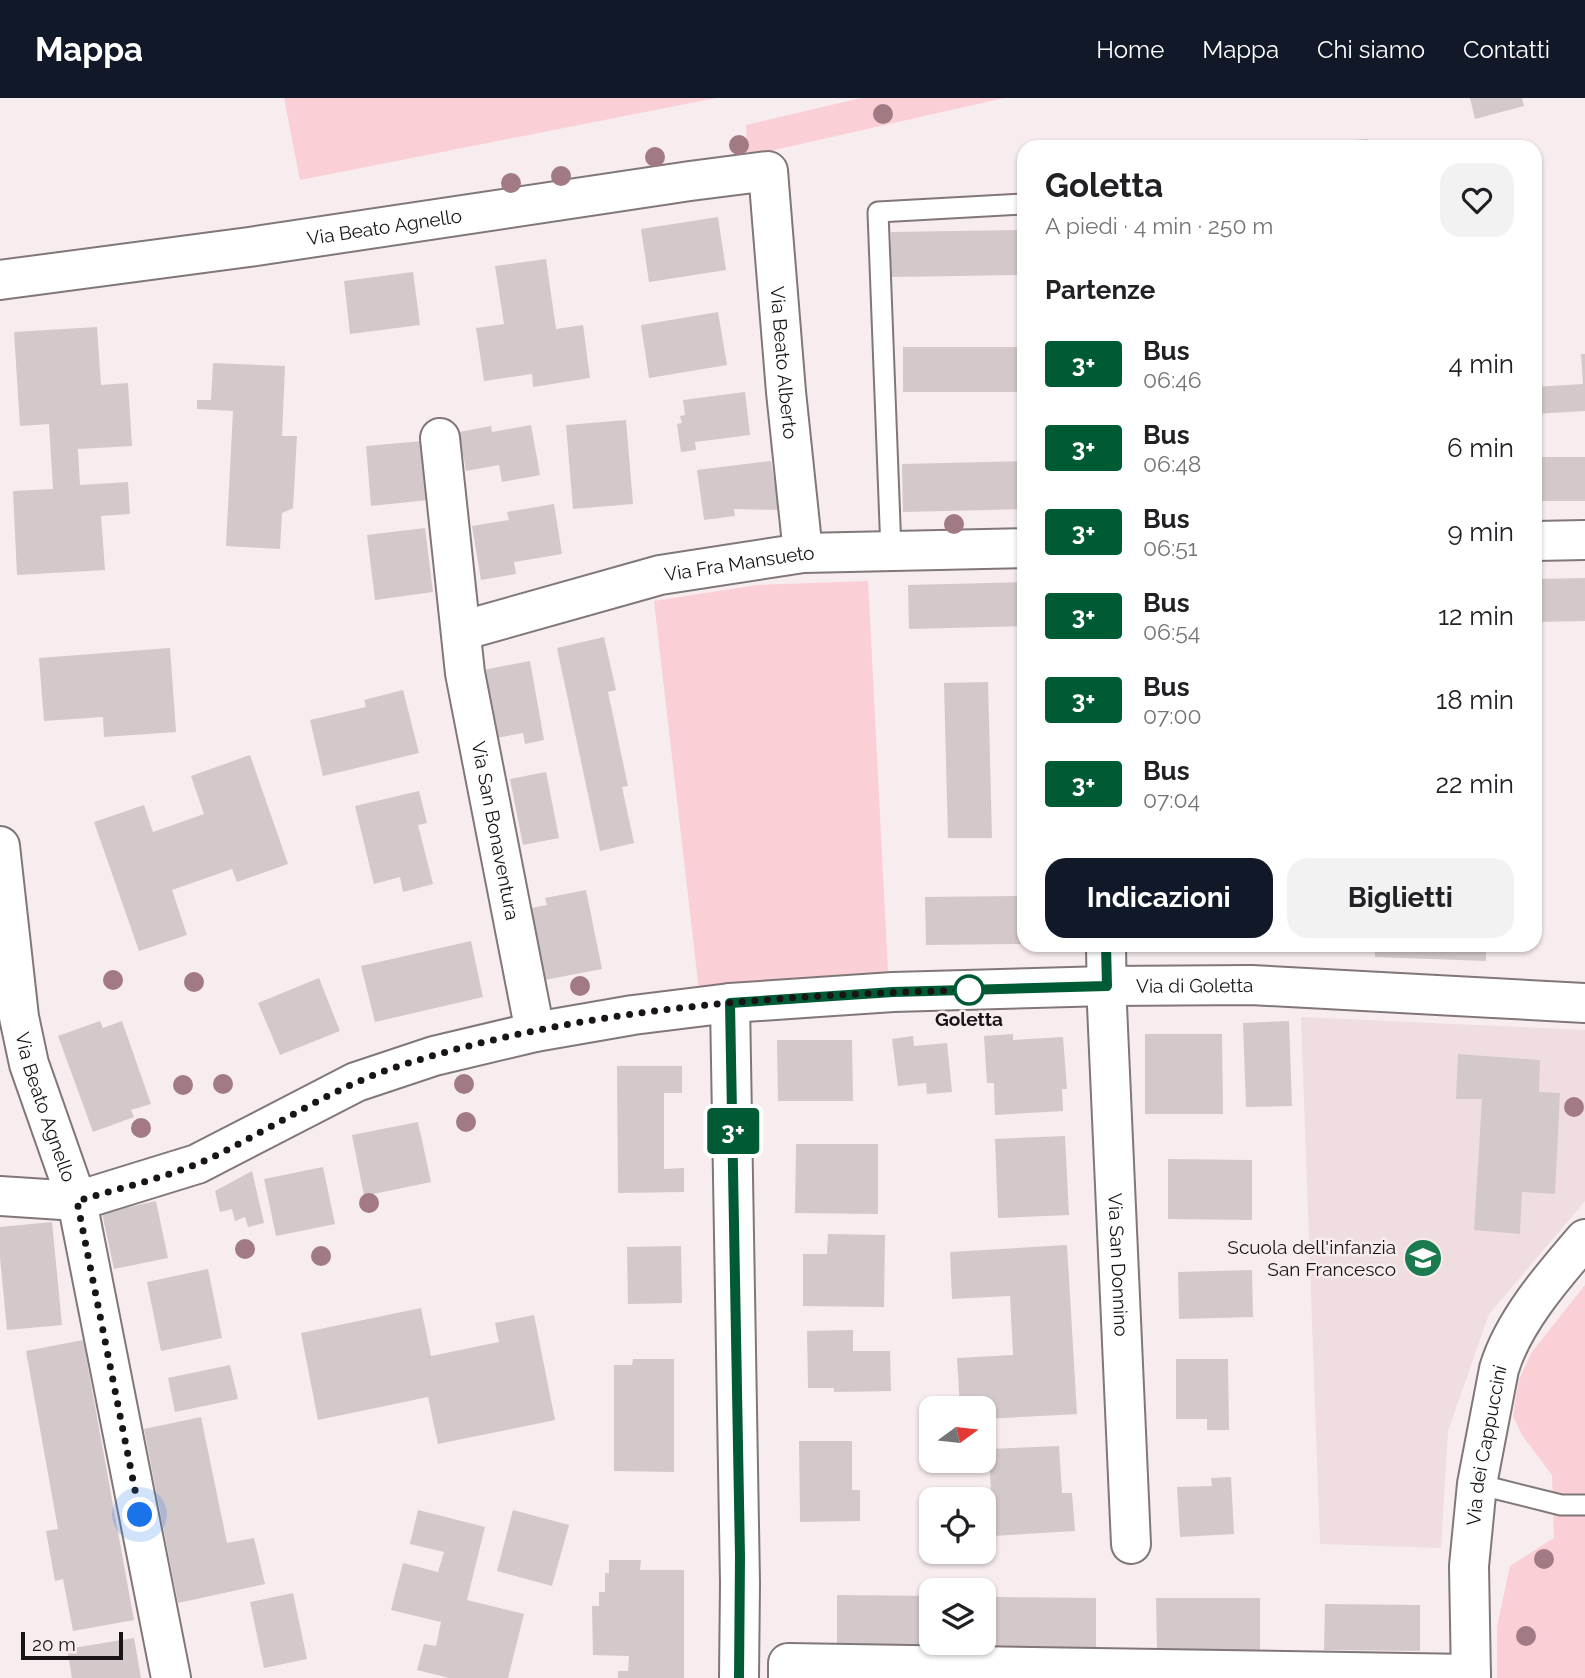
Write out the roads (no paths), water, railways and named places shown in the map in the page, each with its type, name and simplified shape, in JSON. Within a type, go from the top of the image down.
[{"type":"street","name":"Via Beato Agnello","points":[[0,280],[249,247],[768,171]]},
{"type":"street","name":"Via Beato Alberto","points":[[768,171],[786,392],[803,553]]},
{"type":"street","name":"Via San Bonaventura","points":[[440,438],[465,673],[536,1032]]},
{"type":"street","points":[[1542,541],[1585,540]]},
{"type":"street","name":"Via Fra Mansueto","points":[[461,631],[660,575],[803,553],[1017,548]]},
{"type":"street","name":"Via Beato Agnello","points":[[0,846],[19,1017],[29,1064],[77,1201],[171,1678]]},
{"type":"street","name":"Via San Donnino","points":[[1106,952],[1131,1544]]},
{"type":"street","name":"Via di Goletta","points":[[0,1196],[77,1201],[197,1164],[356,1082],[391,1069],[536,1032],[633,1015],[730,1003],[893,992],[1251,985],[1585,1003]]},
{"type":"street","points":[[730,1003],[740,1542],[739,1678]]},
{"type":"street","name":"Via dei Cappuccini","points":[[1471,1676],[1469,1566],[1477,1484],[1504,1352],[1527,1313],[1585,1239]]},
{"type":"street","points":[[788,1671],[1471,1676]]},
{"type":"lane","points":[[891,551],[877,212],[1017,204]]},
{"type":"lane","points":[[1477,1484],[1561,1505],[1585,1505]]},
{"type":"place","name":"Goletta","points":[[969,990]]},
{"type":"place","name":"Scuola dell'infanzia San Francesco","points":[[1423,1258]]}]
